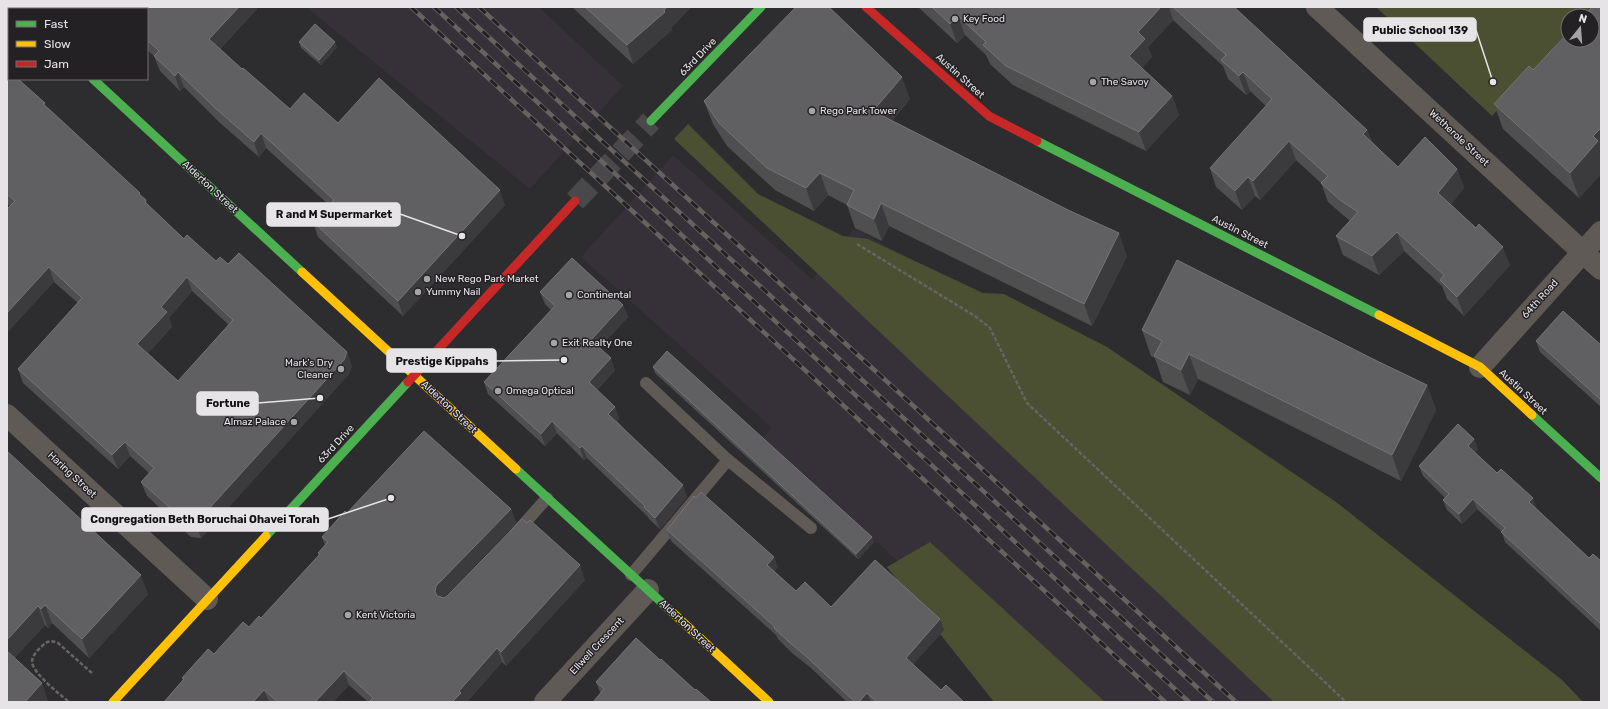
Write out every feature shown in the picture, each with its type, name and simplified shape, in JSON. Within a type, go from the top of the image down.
[{"type":"street","name":"63rd Drive","points":[[651,121],[761,7]]},
{"type":"street","name":"Austin Street","points":[[866,7],[989,116],[1480,367],[1601,478]]},
{"type":"street","name":"Wetherole Street","points":[[1317,7],[1601,269]]},
{"type":"street","name":"Alderton Street","points":[[94,80],[769,702]]},
{"type":"street","name":"63rd Drive","points":[[113,702],[575,201]]},
{"type":"street","name":"64th Road","points":[[1480,367],[1601,232]]},
{"type":"street","name":"Haring Street","points":[[7,415],[207,599]]},
{"type":"street","name":"Ellwell Crescent","points":[[551,700],[648,590]]},
{"type":"lane","points":[[646,383],[728,460],[811,528]]},
{"type":"lane","points":[[630,575],[728,460]]},
{"type":"lane","points":[[506,544],[547,498]]},
{"type":"path","points":[[857,244],[975,316],[990,328],[1027,403],[1346,702]]},
{"type":"path","points":[[68,701],[35,670],[32,663],[33,656],[40,648],[46,642],[53,641],[58,643],[93,674]]},
{"type":"shaded area","points":[[306,7],[539,7],[623,86],[530,189]]},
{"type":"shaded area","points":[[673,155],[812,279],[855,228],[1336,502],[1562,680],[1583,702],[1087,702],[987,648],[891,555],[761,439],[772,428],[581,257]]},
{"type":"green space","points":[[1376,7],[1591,7],[1560,8],[1560,41],[1492,116]]},
{"type":"green space","points":[[688,124],[758,194],[843,236],[868,239],[983,293],[1004,294],[1107,347],[1336,502],[1562,680],[1583,702],[1274,702],[674,139]]},
{"type":"green space","points":[[930,542],[1105,702],[994,702],[887,567]]},
{"type":"building","points":[[110,7],[239,7],[209,39],[290,109],[304,93],[338,123],[379,78],[500,190],[398,301],[313,222],[334,200],[261,133],[254,142],[214,107],[178,72],[175,76],[154,56],[159,51],[148,41],[148,8]]},
{"type":"building","points":[[585,7],[667,7],[664,10],[665,12],[627,45]]},
{"type":"building","points":[[796,7],[829,7],[902,77],[873,111],[1068,210],[1119,233],[1084,304],[881,203],[874,219],[847,205],[854,190],[820,173],[806,188],[767,168],[719,123],[704,101]]},
{"type":"building","name":"The Savoy","points":[[932,7],[1161,7],[1138,32],[1145,39],[1129,56],[1172,96],[1139,132],[1006,66],[983,45],[986,42],[958,16],[950,24]]},
{"type":"building","points":[[1173,7],[1234,7],[1367,130],[1363,134],[1398,167],[1425,137],[1457,169],[1438,193],[1476,228],[1479,224],[1503,247],[1457,297],[1440,280],[1444,275],[1397,232],[1372,256],[1336,236],[1358,212],[1340,200],[1321,183],[1328,176],[1289,141],[1253,181],[1248,177],[1235,191],[1210,168],[1272,99],[1243,72],[1239,76],[1221,60],[1226,55]]},
{"type":"building","points":[[1601,7],[1601,128],[1593,136],[1598,141],[1570,173],[1494,104],[1529,66],[1533,70],[1560,41],[1560,48],[1600,48],[1600,8],[1591,8]]},
{"type":"building","points":[[315,24],[335,42],[319,60],[299,42]]},
{"type":"building","points":[[7,69],[8,80],[19,80],[45,103],[43,104],[140,193],[139,194],[146,200],[145,202],[184,239],[187,235],[216,261],[220,257],[228,264],[239,253],[347,352],[344,360],[196,523],[186,522],[141,482],[154,468],[125,442],[112,455],[18,369],[82,298],[49,267],[7,313],[7,209],[15,201],[7,194]],"holes":[[[187,277],[233,320],[178,381],[137,344],[167,312],[161,307]]]},
{"type":"building","points":[[572,258],[623,305],[591,340],[611,358],[589,382],[615,407],[608,414],[683,485],[655,518],[644,507],[645,506],[582,446],[580,448],[552,421],[541,434],[484,382],[555,306],[540,292]]},
{"type":"building","points":[[1177,260],[1427,385],[1392,455],[1189,354],[1181,370],[1154,356],[1162,341],[1142,330]]},
{"type":"building","points":[[1563,311],[1601,345],[1601,400],[1536,341]]},
{"type":"building","points":[[667,351],[872,537],[856,554],[653,367]]},
{"type":"building","points":[[1458,424],[1474,439],[1468,446],[1497,473],[1501,469],[1533,498],[1529,502],[1589,558],[1593,554],[1601,561],[1601,624],[1501,532],[1505,528],[1473,499],[1459,514],[1443,500],[1449,494],[1419,466]]},
{"type":"building","points":[[424,431],[511,509],[436,586],[435,592],[437,596],[444,598],[447,596],[522,519],[527,523],[530,520],[580,565],[501,652],[497,648],[459,691],[461,693],[452,702],[369,702],[373,698],[344,671],[315,702],[278,702],[264,690],[253,702],[164,702],[184,679],[182,678],[208,649],[214,654],[243,622],[249,627],[259,616],[261,618],[320,554],[318,553],[328,542],[322,537],[345,511],[347,513]]},
{"type":"building","points":[[7,451],[141,575],[82,639],[45,605],[41,609],[38,606],[7,640]]},
{"type":"building","points":[[701,492],[774,557],[767,565],[796,591],[805,582],[831,607],[875,560],[940,619],[906,658],[941,690],[946,685],[964,702],[877,702],[867,693],[859,702],[855,702],[774,628],[775,627],[667,530],[694,496],[696,498]]},
{"type":"building","points":[[636,638],[695,690],[696,689],[711,702],[593,702],[604,689],[596,682]]},
{"type":"building","points":[[7,651],[42,683],[25,702],[7,702]]},
{"type":"tunnel","points":[[575,201],[651,121]]},
{"type":"railway","points":[[411,7],[1165,702]]},
{"type":"railway","points":[[434,7],[1189,702]]},
{"type":"railway","points":[[456,7],[1213,702]]},
{"type":"railway","points":[[479,7],[1236,702]]},
{"type":"traffic: fast","points":[[651,121],[761,7]]},
{"type":"traffic: fast","points":[[94,80],[302,272]]},
{"type":"traffic: fast","points":[[1037,141],[1379,315]]},
{"type":"traffic: fast","points":[[266,536],[408,382]]},
{"type":"traffic: fast","points":[[1532,415],[1601,478]]},
{"type":"traffic: fast","points":[[516,469],[672,612]]},
{"type":"traffic: slow","points":[[302,272],[516,469]]},
{"type":"traffic: slow","points":[[1379,315],[1480,367],[1532,415]]},
{"type":"traffic: slow","points":[[113,702],[266,536]]},
{"type":"traffic: slow","points":[[672,612],[769,702]]},
{"type":"traffic: jam","points":[[866,7],[989,116],[1037,141]]},
{"type":"traffic: jam","points":[[408,382],[575,201]]},
{"type":"place","name":"Key Food","points":[[955,19]]},
{"type":"place","name":"The Savoy","points":[[1093,82]]},
{"type":"place","name":"Public School 139","points":[[1493,82]]},
{"type":"place","name":"Rego Park Tower","points":[[812,111]]},
{"type":"place","name":"R and M Supermarket","points":[[462,236]]},
{"type":"place","name":"New Rego Park Market","points":[[427,279]]},
{"type":"place","name":"Yummy Nail","points":[[418,292]]},
{"type":"place","name":"Continental","points":[[569,295]]},
{"type":"place","name":"Exit Realty One","points":[[554,343]]},
{"type":"place","name":"Prestige Kippahs","points":[[564,360]]},
{"type":"place","name":"Mark’s Dry Cleaner","points":[[341,369]]},
{"type":"place","name":"Omega Optical","points":[[498,391]]},
{"type":"place","name":"Fortune","points":[[320,398]]},
{"type":"place","name":"Almaz Palace","points":[[294,422]]},
{"type":"place","name":"Congregation Beth Boruchai Ohavei Torah","points":[[391,498]]},
{"type":"place","name":"Kent Victoria","points":[[348,615]]}]
